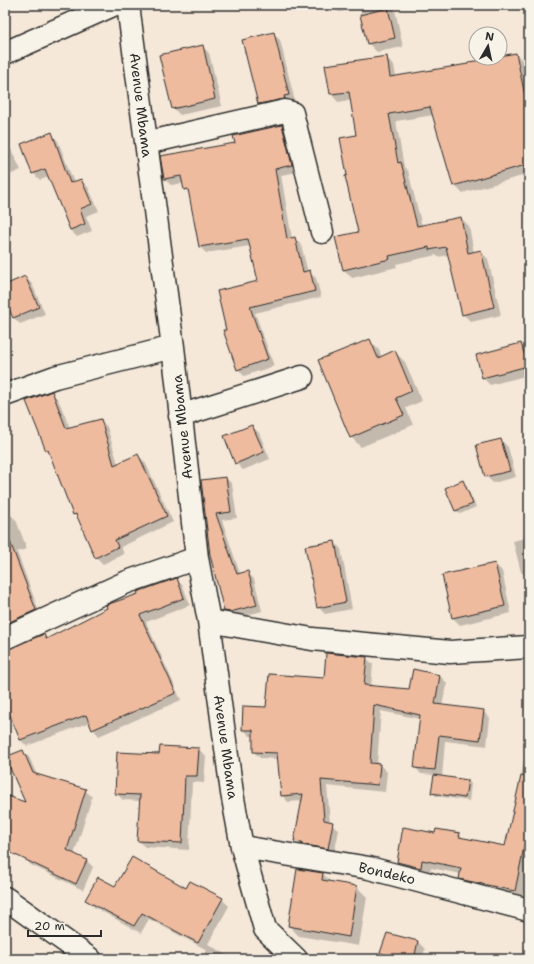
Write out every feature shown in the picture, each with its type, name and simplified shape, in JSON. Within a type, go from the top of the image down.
[{"type":"street","points":[[5,53],[113,5]]},
{"type":"street","name":"Avenue Mbama","points":[[128,5],[173,347],[197,558],[209,621],[232,793],[242,847],[265,929],[296,959]]},
{"type":"street","points":[[146,143],[285,111],[292,113],[322,232]]},
{"type":"street","points":[[5,395],[55,377],[173,347]]},
{"type":"street","points":[[180,416],[302,377]]},
{"type":"street","points":[[5,638],[127,582],[197,558]]},
{"type":"street","points":[[209,621],[312,639],[450,652],[529,648]]},
{"type":"street","name":"Bondeko","points":[[242,847],[369,868],[529,910]]},
{"type":"street","points":[[5,898],[90,959]]},
{"type":"building","points":[[388,8],[395,38],[367,44],[360,15]]},
{"type":"building","points":[[274,32],[289,95],[284,96],[285,99],[258,104],[242,40]]},
{"type":"building","points":[[203,45],[215,99],[172,109],[159,55]]},
{"type":"building","points":[[516,53],[529,115],[529,164],[453,186],[430,107],[389,114],[398,163],[401,162],[417,226],[461,217],[468,253],[481,250],[494,307],[462,315],[446,247],[429,250],[429,247],[389,256],[390,259],[343,270],[335,237],[358,232],[345,176],[347,175],[340,138],[356,135],[349,92],[330,94],[325,65],[387,56],[390,77],[468,64],[468,66],[508,66],[508,54]]},
{"type":"building","points":[[282,125],[292,165],[275,169],[287,239],[295,237],[303,272],[310,270],[315,291],[250,307],[268,359],[237,370],[223,330],[226,330],[217,291],[258,281],[248,239],[199,247],[188,189],[184,190],[181,176],[164,179],[160,156],[235,143],[233,136]]},
{"type":"building","points":[[52,132],[70,183],[81,179],[92,204],[80,209],[85,224],[70,230],[45,169],[32,174],[21,144]]},
{"type":"building","points":[[25,276],[39,307],[13,318],[5,300],[5,285]]},
{"type":"building","points":[[370,339],[378,358],[395,350],[412,391],[396,398],[404,415],[350,438],[318,360]]},
{"type":"building","points":[[521,343],[528,366],[482,378],[476,355]]},
{"type":"building","points":[[52,391],[66,428],[101,419],[114,465],[138,454],[167,516],[115,540],[118,547],[95,558],[76,514],[73,515],[48,450],[46,451],[26,401]]},
{"type":"building","points":[[252,425],[264,452],[235,464],[224,436]]},
{"type":"building","points":[[501,439],[510,471],[485,477],[476,445]]},
{"type":"building","points":[[226,477],[231,512],[216,514],[237,574],[248,571],[257,605],[230,612],[224,611],[210,555],[201,480]]},
{"type":"building","points":[[463,480],[473,504],[455,511],[445,488]]},
{"type":"building","points":[[5,534],[7,534],[36,610],[5,624]]},
{"type":"building","points":[[335,541],[346,602],[317,608],[305,546]]},
{"type":"building","points":[[495,563],[505,606],[452,618],[442,575]]},
{"type":"building","points":[[177,578],[184,598],[140,615],[176,693],[92,730],[86,715],[20,740],[5,703],[5,650],[44,634],[46,639],[107,608],[106,605]]},
{"type":"building","points":[[326,653],[367,657],[364,685],[409,689],[413,669],[440,675],[435,704],[484,710],[480,740],[439,735],[435,770],[414,768],[420,715],[374,705],[370,763],[380,764],[378,785],[321,780],[324,820],[333,822],[328,849],[301,844],[302,842],[294,841],[303,794],[281,796],[277,753],[253,752],[253,730],[242,730],[243,706],[266,707],[269,674],[324,678]]},
{"type":"building","points":[[160,746],[199,748],[197,776],[185,776],[182,843],[137,841],[140,795],[115,794],[117,752],[159,754]]},
{"type":"building","points":[[23,750],[33,773],[86,789],[67,850],[87,860],[76,884],[5,850],[5,795],[25,802],[5,757]]},
{"type":"building","points":[[434,775],[468,780],[465,798],[431,793]]},
{"type":"building","points":[[521,776],[529,777],[529,838],[526,837],[515,891],[459,879],[461,868],[422,860],[421,868],[397,862],[403,827],[435,833],[436,829],[460,833],[459,837],[505,846]]},
{"type":"building","points":[[132,857],[186,888],[190,881],[223,898],[198,943],[142,913],[134,926],[85,900],[98,877],[115,886]]},
{"type":"building","points":[[297,869],[323,873],[322,880],[357,886],[349,937],[288,926]]},
{"type":"building","points":[[387,933],[418,941],[414,959],[402,959],[380,953]]}]
